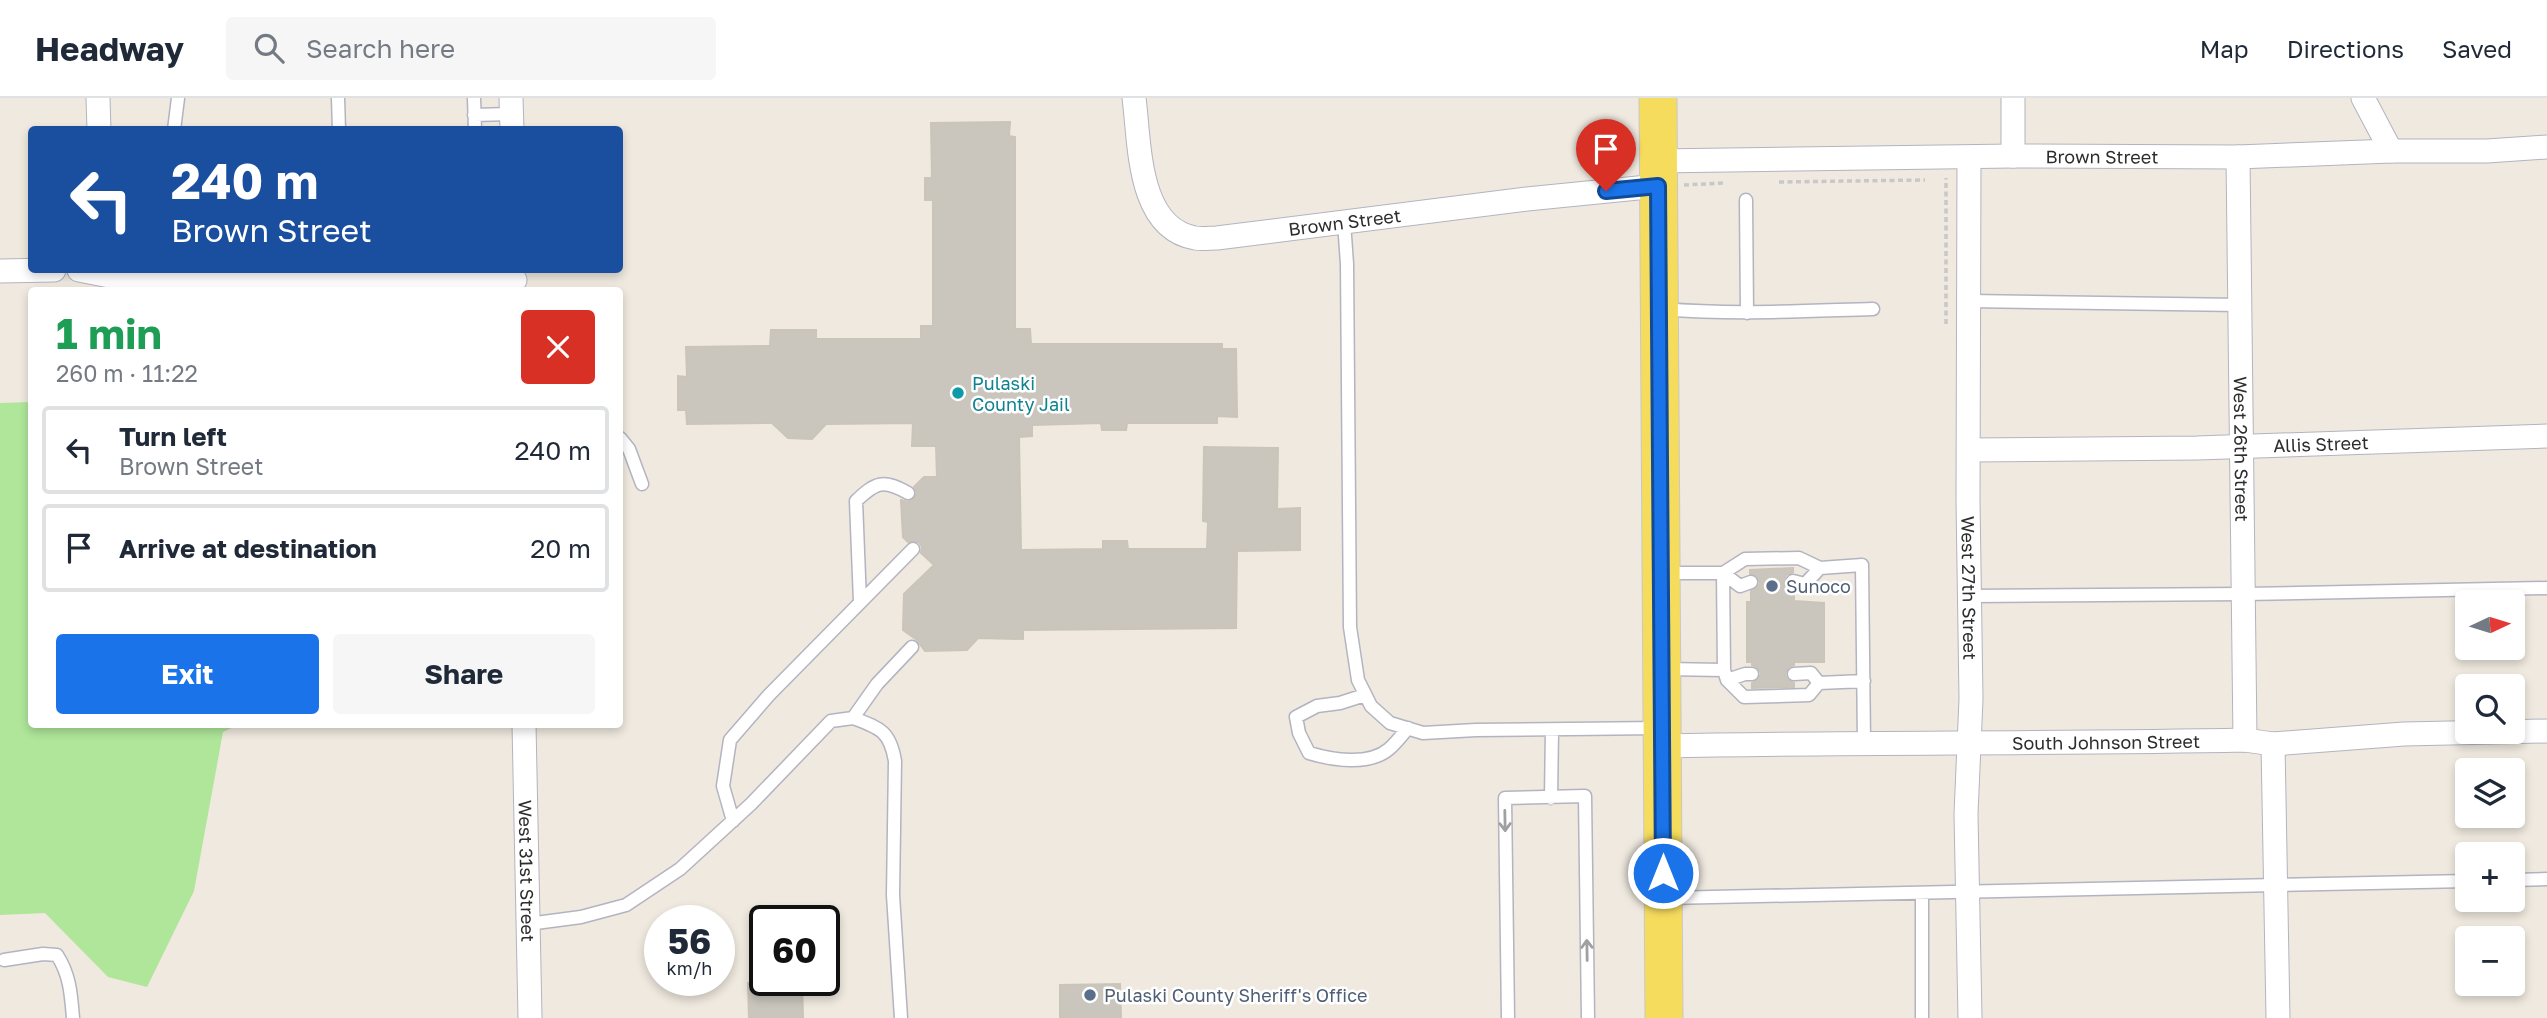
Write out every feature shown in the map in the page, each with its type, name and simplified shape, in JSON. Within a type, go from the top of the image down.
[{"type":"main road","points":[[1657,98],[1666,177],[1659,309],[1664,1018]]},
{"type":"street","points":[[98,98],[99,126]]},
{"type":"street","name":"Brown Street","points":[[1134,98],[1147,192],[1154,209],[1178,231],[1194,238],[1217,238],[1527,199],[1666,177],[1958,169],[2013,156],[2238,157],[2547,147]]},
{"type":"street","points":[[2013,98],[2013,156]]},
{"type":"street","points":[[2363,98],[2391,151]]},
{"type":"street","name":"West 26th Street","points":[[2238,157],[2245,740]]},
{"type":"street","name":"West 27th Street","points":[[1958,169],[1969,301],[1971,699],[1967,892],[1970,1018]]},
{"type":"street","points":[[0,271],[28,270]]},
{"type":"street","points":[[100,273],[145,283],[228,275],[433,274],[515,280]]},
{"type":"street","name":"Allis Street","points":[[1969,450],[2547,436]]},
{"type":"street","name":"West 31st Street","points":[[524,728],[530,1018]]},
{"type":"street","name":"South Johnson Street","points":[[1662,737],[1864,743],[2245,740],[2273,744],[2404,734],[2547,731]]},
{"type":"street","points":[[2273,744],[2278,1018]]},
{"type":"lane","points":[[174,126],[178,98]]},
{"type":"lane","points":[[338,98],[339,126]]},
{"type":"lane","points":[[474,98],[475,126]]},
{"type":"lane","points":[[474,116],[512,114]]},
{"type":"lane","points":[[1746,200],[1747,313]]},
{"type":"lane","points":[[1344,222],[1347,264],[1350,626],[1358,680],[1371,706],[1390,723],[1423,733],[1552,730],[1662,737]]},
{"type":"lane","points":[[1969,301],[2240,305]]},
{"type":"lane","points":[[1659,309],[1703,313],[1873,309]]},
{"type":"lane","points":[[623,442],[629,449],[642,484]]},
{"type":"lane","points":[[860,602],[856,501],[867,490],[880,483],[894,485],[908,493]]},
{"type":"lane","points":[[733,821],[723,786],[730,740],[769,695],[913,549]]},
{"type":"lane","points":[[1723,573],[1745,559],[1800,558],[1820,568],[1862,565],[1864,743]]},
{"type":"lane","points":[[1797,585],[1820,568]]},
{"type":"lane","points":[[1660,572],[1723,573],[1747,587]]},
{"type":"lane","points":[[1723,573],[1725,675],[1744,697],[1809,695],[1819,683],[1864,681]]},
{"type":"lane","points":[[1970,596],[2547,588]]},
{"type":"lane","points":[[853,718],[877,684],[912,647]]},
{"type":"lane","points":[[1661,669],[1725,675],[1752,674]]},
{"type":"lane","points":[[1794,674],[1811,673],[1819,683]]},
{"type":"lane","points":[[1365,695],[1340,703],[1317,706],[1296,717],[1299,733],[1309,753],[1327,758],[1367,759],[1388,750],[1408,728]]},
{"type":"lane","points":[[528,923],[581,917],[626,905],[680,869],[733,821],[831,722],[853,718],[884,731],[893,747],[893,895],[901,1018]]},
{"type":"lane","points":[[1551,798],[1552,730]]},
{"type":"lane","points":[[1508,1018],[1505,799],[1585,796],[1588,1018]]},
{"type":"lane","points":[[2525,880],[2547,879]]},
{"type":"lane","points":[[1663,898],[2455,881]]},
{"type":"lane","points":[[1922,893],[1922,1018]]},
{"type":"lane","points":[[4,960],[43,954],[57,955],[66,968],[71,986],[73,1018]]},
{"type":"path","points":[[1946,337],[1958,169]]},
{"type":"path","points":[[1666,177],[1727,183]]},
{"type":"path","points":[[1777,182],[1932,180]]},
{"type":"green space","points":[[28,402],[28,728],[232,728],[223,732],[194,891],[147,987],[108,977],[45,913],[0,915],[0,403]]},
{"type":"building","name":"Pulaski County Jail","points":[[1010,122],[1009,136],[1015,137],[1015,329],[1030,329],[1031,344],[1222,344],[1222,349],[1236,349],[1237,417],[1217,416],[1217,423],[1127,423],[1126,430],[1102,430],[1101,423],[1032,425],[1032,436],[1019,437],[1021,550],[1103,549],[1103,541],[1127,541],[1128,549],[1207,549],[1208,522],[1203,521],[1204,447],[1278,448],[1277,509],[1300,508],[1300,550],[1237,551],[1236,628],[1023,630],[1023,639],[978,638],[967,650],[925,651],[917,640],[903,630],[904,594],[934,565],[921,553],[919,542],[908,542],[903,537],[901,500],[913,500],[917,493],[914,487],[924,477],[937,477],[936,446],[912,446],[913,423],[826,424],[812,439],[788,438],[772,423],[687,424],[686,410],[678,410],[678,376],[687,377],[686,347],[770,346],[771,330],[816,330],[816,339],[921,339],[921,326],[933,326],[933,200],[925,200],[925,178],[932,178],[931,123]]},
{"type":"building","points":[[1793,568],[1793,572],[1786,575],[1784,583],[1787,588],[1794,590],[1794,601],[1824,603],[1824,662],[1794,662],[1785,674],[1787,679],[1794,683],[1794,687],[1752,688],[1752,683],[1759,679],[1761,673],[1752,662],[1747,662],[1747,602],[1751,602],[1751,591],[1760,583],[1757,576],[1750,574],[1750,570]]},
{"type":"building","points":[[748,983],[749,996],[802,996],[803,1018],[749,1018]]},
{"type":"building","points":[[1120,984],[1121,1018],[1060,1018],[1060,985]]},
{"type":"place","name":"Pulaski County Jail","points":[[958,393]]},
{"type":"place","name":"Sunoco","points":[[1772,586]]},
{"type":"place","name":"Pulaski County Sheriff's Office","points":[[1090,995]]},
{"type":"route","points":[[1606,191],[1658,186],[1663,873]]}]
